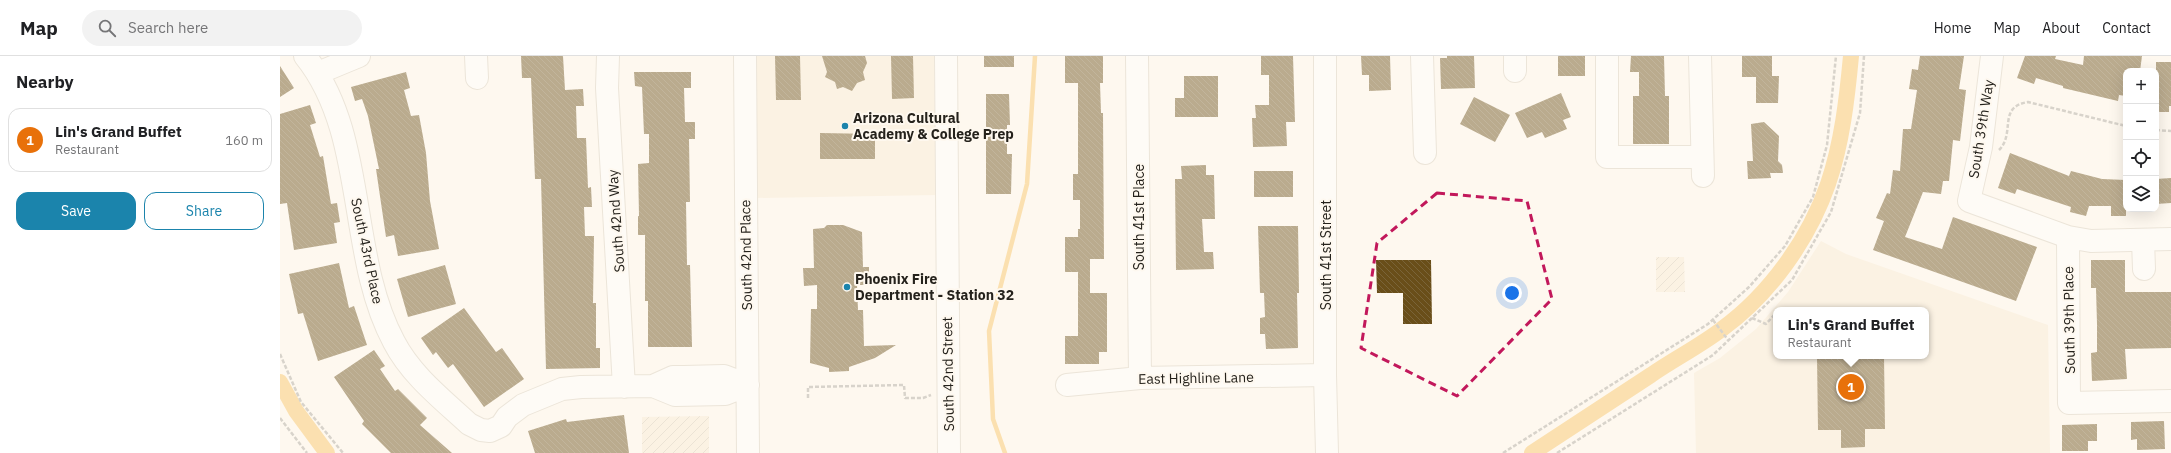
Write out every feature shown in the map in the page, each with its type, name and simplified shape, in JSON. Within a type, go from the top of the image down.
[{"type":"street","points":[[312,64],[359,56]]},
{"type":"street","points":[[476,56],[477,78]]},
{"type":"street","name":"South 42nd Way","points":[[608,56],[607,88],[624,386]]},
{"type":"street","name":"South 42nd Place","points":[[745,56],[748,453]]},
{"type":"street","name":"South 42nd Street","points":[[946,56],[949,453]]},
{"type":"street","name":"South 41st Place","points":[[1137,56],[1140,378]]},
{"type":"street","name":"South 41st Street","points":[[1325,56],[1325,375],[1327,453]]},
{"type":"street","points":[[1422,56],[1424,152]]},
{"type":"street","points":[[1607,56],[1607,157],[1702,166],[1700,56]]},
{"type":"street","name":"South 39th Way","points":[[1992,56],[1981,147],[1969,201],[2068,237]]},
{"type":"street","name":"South 43rd Place","points":[[312,64],[339,124],[348,160],[373,291],[378,308],[394,343],[410,367],[469,424],[481,430],[490,431],[501,426],[507,417],[523,405],[562,389],[624,386]]},
{"type":"street","points":[[2068,237],[2091,241],[2171,239]]},
{"type":"street","name":"South 39th Place","points":[[2068,237],[2070,403],[2171,401]]},
{"type":"street","points":[[2143,240],[2144,270]]},
{"type":"street","name":"East Highline Lane","points":[[1067,385],[1140,378],[1325,375]]},
{"type":"street","points":[[624,386],[654,386],[675,395],[685,386],[725,394],[748,385]]},
{"type":"path","points":[[1503,453],[1713,320],[1749,287],[1784,246],[1813,197],[1827,145],[1836,56]]},
{"type":"path","points":[[1557,453],[1713,355],[1792,280],[1831,212],[1860,113],[1864,56]]},
{"type":"path","points":[[1995,150],[2000,150],[2005,144],[2010,110],[2017,103],[2028,102],[2123,125]]},
{"type":"path","points":[[2159,130],[2171,131]]},
{"type":"path","points":[[1752,318],[1766,324],[1773,316]]},
{"type":"path","points":[[1713,320],[1728,340]]},
{"type":"path","points":[[280,354],[302,402],[343,453]]},
{"type":"path","points":[[808,398],[808,387],[904,385],[905,398],[923,398],[935,395]]},
{"type":"path","points":[[280,418],[308,453]]},
{"type":"highlighted area","points":[[1437,193],[1527,201],[1552,299],[1457,396],[1361,348],[1377,243]]},
{"type":"shaded area","name":"Arizona Cultural Academy & College Prep","points":[[754,56],[934,56],[936,195],[755,198]]},
{"type":"shaded area","points":[[1821,241],[1846,254],[2048,325],[2050,453],[1696,453],[1694,373],[1720,358],[1756,329],[1773,309],[1773,359],[1929,359],[1929,307],[1775,307],[1788,292]]},
{"type":"shaded area","points":[[1656,257],[1684,257],[1685,292],[1656,292]]},
{"type":"shaded area","points":[[709,416],[709,453],[642,453],[642,417]]},
{"type":"building","points":[[521,56],[563,56],[565,90],[583,89],[584,106],[576,106],[577,138],[586,138],[588,188],[591,187],[592,207],[584,207],[585,236],[594,236],[593,303],[596,303],[596,348],[600,348],[600,368],[546,369],[541,179],[535,179],[531,78],[522,78]]},
{"type":"building","points":[[775,56],[800,56],[801,100],[776,100]]},
{"type":"building","points":[[822,56],[865,56],[867,63],[863,72],[865,80],[857,83],[852,91],[843,87],[837,89],[835,82],[825,77],[827,72]]},
{"type":"building","points":[[891,56],[913,56],[914,98],[892,99]]},
{"type":"building","points":[[984,56],[1014,56],[1014,67],[984,67]]},
{"type":"building","points":[[1065,56],[1103,56],[1103,83],[1100,83],[1101,113],[1103,113],[1104,259],[1090,259],[1090,293],[1107,293],[1107,352],[1099,352],[1099,364],[1065,364],[1065,336],[1078,336],[1078,272],[1065,272],[1065,237],[1078,237],[1078,229],[1080,229],[1080,200],[1073,200],[1073,174],[1078,174],[1078,83],[1065,83]]},
{"type":"building","points":[[1261,56],[1293,56],[1295,122],[1286,122],[1287,146],[1253,147],[1252,118],[1256,118],[1255,105],[1269,105],[1269,75],[1261,75]]},
{"type":"building","points":[[1361,56],[1390,56],[1391,90],[1369,91],[1369,75],[1362,75]]},
{"type":"building","points":[[1447,56],[1474,56],[1475,88],[1441,89],[1440,58],[1447,58]]},
{"type":"building","points":[[1558,56],[1585,56],[1585,76],[1558,76]]},
{"type":"building","points":[[1631,56],[1664,56],[1665,96],[1669,96],[1669,144],[1633,144],[1633,96],[1639,96],[1639,72],[1630,72]]},
{"type":"building","points":[[1742,56],[1772,56],[1772,76],[1779,76],[1778,103],[1756,103],[1756,77],[1742,77]]},
{"type":"building","points":[[1920,56],[1964,56],[1959,89],[1966,90],[1960,141],[1953,140],[1949,181],[1943,181],[1941,194],[1923,192],[1905,237],[1942,249],[1953,217],[2037,247],[2016,301],[1873,250],[1884,221],[1876,218],[1887,193],[1890,194],[1893,170],[1900,171],[1903,129],[1911,129],[1917,90],[1909,89],[1912,69],[1918,70]]},
{"type":"building","points":[[2025,56],[2056,56],[2055,59],[2083,65],[2084,56],[2142,56],[2140,68],[2123,68],[2123,96],[2119,95],[2118,101],[2063,88],[2063,86],[2036,78],[2034,84],[2017,78]]},
{"type":"building","points":[[2156,62],[2171,62],[2171,106],[2169,106],[2169,112],[2159,112],[2159,68],[2156,68]]},
{"type":"building","points":[[280,66],[294,88],[280,97]]},
{"type":"building","points":[[406,72],[410,88],[404,90],[411,116],[419,115],[426,153],[430,201],[439,249],[398,256],[394,235],[386,237],[376,169],[379,169],[368,116],[362,99],[355,101],[351,87]]},
{"type":"building","points":[[634,72],[691,72],[691,88],[684,88],[685,122],[695,122],[695,139],[689,139],[690,202],[686,202],[687,265],[690,265],[692,347],[648,347],[648,301],[645,301],[645,235],[638,235],[638,164],[649,163],[649,134],[644,134],[642,87],[635,86]]},
{"type":"building","points":[[1184,76],[1218,76],[1218,117],[1175,117],[1175,98],[1184,98]]},
{"type":"building","points":[[1561,93],[1571,117],[1563,120],[1567,129],[1545,138],[1542,132],[1527,138],[1515,113]]},
{"type":"building","points":[[986,94],[1009,94],[1010,125],[1007,125],[1007,154],[1012,154],[1011,194],[986,194]]},
{"type":"building","points":[[1474,97],[1510,115],[1495,142],[1460,124]]},
{"type":"building","points":[[310,105],[316,123],[310,125],[320,157],[323,156],[331,204],[337,203],[340,222],[334,223],[337,243],[294,250],[287,203],[280,204],[280,114]]},
{"type":"building","points":[[1764,122],[1779,136],[1778,161],[1782,165],[1783,173],[1770,173],[1771,178],[1748,179],[1747,161],[1753,161],[1751,124]]},
{"type":"building","points":[[820,133],[875,134],[875,159],[820,159]]},
{"type":"building","points":[[2010,153],[2069,176],[2071,171],[2102,179],[2123,180],[2123,212],[2126,212],[2126,216],[2111,216],[2111,206],[2089,206],[2086,216],[2070,212],[2071,207],[2017,189],[2015,194],[1998,188]]},
{"type":"building","points":[[1206,165],[1206,175],[1214,175],[1215,219],[1202,219],[1204,252],[1213,252],[1214,269],[1176,270],[1175,179],[1182,179],[1181,166]]},
{"type":"building","points":[[1254,171],[1293,171],[1293,197],[1254,197]]},
{"type":"building","points":[[2171,178],[2171,203],[2159,204],[2159,179]]},
{"type":"building","points":[[827,225],[843,225],[862,232],[863,267],[869,267],[869,285],[857,285],[858,310],[863,310],[864,346],[896,345],[875,358],[849,367],[849,371],[829,372],[829,368],[810,363],[811,309],[817,309],[817,285],[804,286],[803,268],[814,268],[813,229],[824,228]]},
{"type":"building","points":[[1258,226],[1298,226],[1298,348],[1266,349],[1265,334],[1260,334],[1260,318],[1265,317],[1264,293],[1260,293]]},
{"type":"building","points":[[1376,260],[1431,260],[1432,324],[1403,324],[1403,293],[1377,293]]},
{"type":"building","points":[[2091,260],[2125,260],[2125,292],[2171,292],[2171,348],[2125,349],[2127,379],[2092,381],[2091,353],[2097,352],[2097,324],[2096,288],[2091,288]]},
{"type":"building","points":[[339,263],[349,308],[354,306],[367,345],[318,361],[303,313],[298,314],[289,274]]},
{"type":"building","points":[[445,265],[456,304],[408,317],[397,279]]},
{"type":"building","points":[[464,308],[496,352],[502,348],[524,379],[484,407],[453,364],[448,368],[436,352],[433,355],[421,338]]},
{"type":"building","points":[[374,350],[385,366],[380,369],[395,391],[398,389],[427,418],[420,425],[452,453],[391,453],[362,424],[364,421],[334,377]]},
{"type":"building","points":[[1817,359],[1884,359],[1885,429],[1865,429],[1865,447],[1841,448],[1841,430],[1818,430]]},
{"type":"building","points":[[624,415],[629,453],[535,453],[528,431],[566,419],[567,422]]},
{"type":"building","points":[[2164,421],[2165,449],[2137,450],[2137,439],[2131,440],[2131,422]]},
{"type":"building","points":[[2097,424],[2097,441],[2088,441],[2088,451],[2062,451],[2062,425]]},
{"type":"waterway","points":[[1005,453],[993,419],[989,331],[1027,184],[1035,56]]},
{"type":"waterway","points":[[1532,453],[1714,335],[1740,315],[1772,282],[1799,245],[1820,205],[1828,184],[1837,153],[1846,105],[1851,56]]},
{"type":"waterway","points":[[280,382],[296,411],[327,453]]},
{"type":"place","name":"Arizona Cultural Academy & College Prep","points":[[845,126]]},
{"type":"place","name":"Phoenix Fire Department - Station 32","points":[[847,287]]},
{"type":"place","name":"Lin's Grand Buffet","points":[[1851,387]]}]
